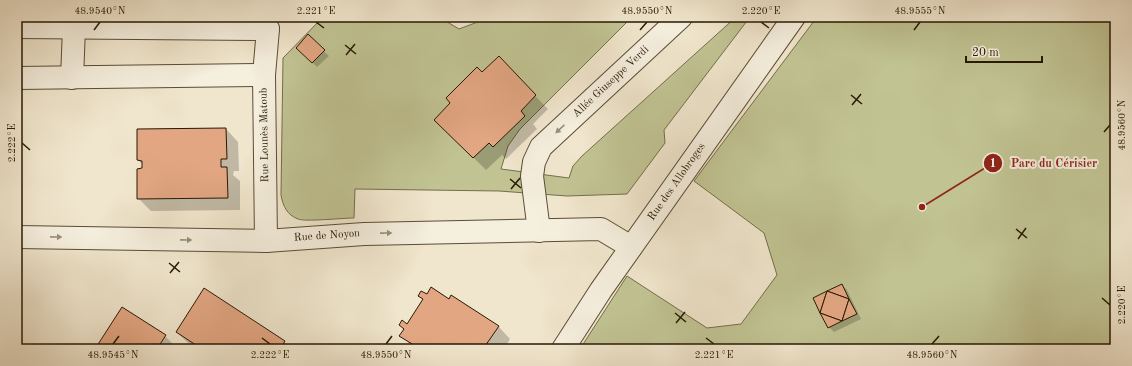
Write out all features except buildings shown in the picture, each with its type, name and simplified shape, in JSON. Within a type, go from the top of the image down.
[{"type":"street","name":"Rue des Allobroges","points":[[563,349],[601,290],[794,17]]},
{"type":"street","name":"Allée Giuseppe Verdi","points":[[539,231],[532,176],[534,162],[541,147],[674,19]]},
{"type":"street","points":[[17,27],[74,28],[274,23]]},
{"type":"street","name":"Rue Lounès Matoub","points":[[266,241],[264,75],[274,23]]},
{"type":"street","points":[[72,78],[74,28]]},
{"type":"street","points":[[17,78],[264,75]]},
{"type":"street","name":"Rue de Noyon","points":[[17,237],[266,241],[364,234],[601,229],[632,247]]},
{"type":"green space","points":[[323,17],[439,17],[459,29],[491,17],[632,17],[520,129],[508,146],[501,169],[569,178],[573,166],[582,156],[736,17],[750,17],[664,130],[665,143],[627,194],[567,196],[499,191],[355,189],[354,218],[302,220],[288,213],[281,195],[283,58]]},
{"type":"green space","points":[[817,17],[1115,17],[1115,349],[580,349],[627,276],[707,328],[741,324],[777,275],[764,233],[694,181]]},
{"type":"place","name":"Parc du Cérisier","points":[[922,207]]}]
